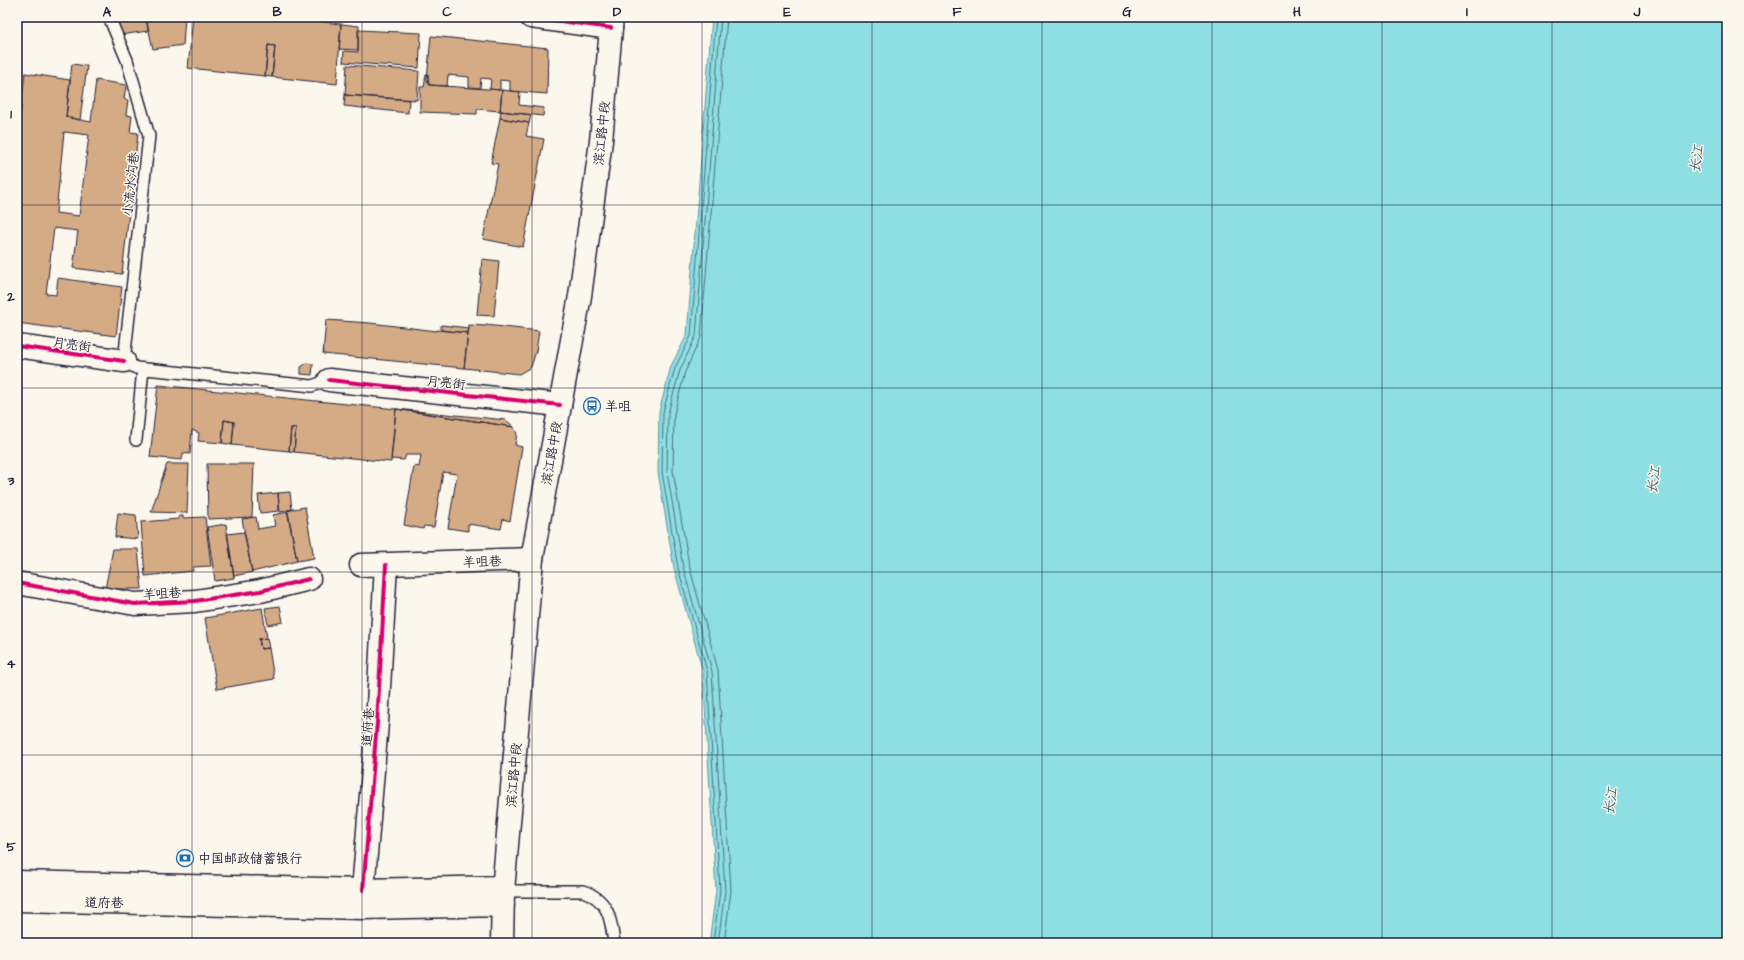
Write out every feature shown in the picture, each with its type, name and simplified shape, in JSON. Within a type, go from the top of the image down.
[{"type":"main road","points":[[531,17],[612,22]]},
{"type":"main road","name":"滨江路中段","points":[[502,943],[503,895],[532,559],[581,289],[601,141],[612,22]]},
{"type":"main road","name":"月亮街","points":[[17,346],[133,365]]},
{"type":"main road","name":"月亮街","points":[[329,380],[560,405]]},
{"type":"main road","name":"羊咀巷","points":[[361,565],[532,559]]},
{"type":"main road","name":"道府巷","points":[[363,890],[377,723],[386,565]]},
{"type":"main road","name":"羊咀巷","points":[[17,583],[135,604],[195,601],[260,590],[308,579]]},
{"type":"main road","name":"道府巷","points":[[17,882],[363,890],[503,895]]},
{"type":"main road","name":"道府巷","points":[[17,900],[363,908],[503,895]]},
{"type":"lane","name":"小流水沟巷","points":[[109,17],[127,60],[149,136],[133,365],[136,440]]},
{"type":"lane","name":"月亮街","points":[[133,365],[312,386],[329,380]]},
{"type":"lane","points":[[503,895],[583,891],[591,893],[606,908],[611,920],[614,943]]},
{"type":"water","name":"长江","points":[[712,17],[1727,17],[1727,943],[709,943],[716,891],[703,672],[674,568],[658,472],[659,412],[671,366],[687,335]]},
{"type":"building","points":[[111,17],[146,17],[148,31],[120,35]]},
{"type":"building","points":[[185,17],[183,45],[153,49],[146,18]]},
{"type":"building","points":[[193,17],[282,17],[341,24],[337,84],[272,77],[275,46],[268,45],[265,76],[188,68]]},
{"type":"building","points":[[341,24],[359,26],[358,50],[339,49]]},
{"type":"building","points":[[358,30],[421,33],[419,68],[343,62],[344,51],[358,52]]},
{"type":"building","points":[[431,36],[548,48],[547,94],[510,91],[510,81],[500,80],[500,90],[490,89],[491,79],[481,78],[480,88],[469,87],[469,77],[448,75],[447,86],[429,85],[427,79]]},
{"type":"building","points":[[268,45],[275,46],[272,77],[265,76]]},
{"type":"building","points":[[72,64],[87,66],[80,120],[66,117]]},
{"type":"building","points":[[347,65],[419,71],[417,100],[345,95]]},
{"type":"building","points":[[25,73],[70,80],[66,117],[91,122],[96,80],[126,85],[124,99],[128,100],[126,115],[132,116],[130,132],[138,133],[122,274],[73,268],[78,231],[54,228],[46,294],[56,295],[58,278],[122,287],[116,336],[17,323],[17,142]],"holes":[[[64,132],[89,135],[79,216],[56,213]]]},
{"type":"building","points":[[426,74],[428,74],[429,85],[502,90],[500,111],[477,109],[477,114],[420,112],[420,87],[424,87]]},
{"type":"building","points":[[502,90],[520,92],[519,105],[544,108],[543,116],[500,111]]},
{"type":"building","points":[[345,95],[409,100],[408,113],[344,106]]},
{"type":"building","points":[[501,111],[531,115],[529,123],[500,118]]},
{"type":"building","points":[[500,118],[529,123],[526,136],[544,139],[523,247],[483,239],[498,164],[491,163]]},
{"type":"building","points":[[482,259],[499,261],[494,316],[477,315]]},
{"type":"building","points":[[326,320],[468,333],[464,368],[323,354]]},
{"type":"building","points":[[441,325],[469,328],[468,333],[441,330]]},
{"type":"building","points":[[469,325],[486,325],[539,331],[536,351],[531,367],[519,374],[464,368]]},
{"type":"building","points":[[307,363],[313,364],[312,375],[301,374],[301,367]]},
{"type":"building","points":[[158,385],[396,409],[391,462],[294,452],[296,428],[291,428],[289,451],[232,445],[234,422],[224,420],[222,443],[198,441],[199,433],[192,430],[190,454],[183,453],[182,460],[150,457]]},
{"type":"building","points":[[396,409],[506,420],[514,427]]},
{"type":"building","points":[[396,409],[514,427],[517,434],[515,445],[522,447],[510,521],[503,519],[501,529],[468,524],[468,531],[448,528],[457,474],[443,472],[434,527],[424,526],[423,529],[404,525],[414,466],[419,467],[421,455],[406,455],[404,460],[391,459]]},
{"type":"building","points":[[224,420],[234,422],[232,445],[222,443]]},
{"type":"building","points":[[291,428],[296,428],[294,452],[289,451]]},
{"type":"building","points":[[167,464],[189,464],[187,513],[151,512]]},
{"type":"building","points":[[207,464],[254,464],[252,517],[208,519]]},
{"type":"building","points":[[290,492],[292,510],[280,512],[278,493]]},
{"type":"building","points":[[278,493],[279,511],[260,513],[258,495]]},
{"type":"building","points":[[305,507],[314,558],[297,561],[287,510]]},
{"type":"building","points":[[288,512],[297,561],[252,572],[242,519],[256,517],[258,529],[275,526],[273,515]]},
{"type":"building","points":[[118,513],[136,515],[138,539],[115,537]]},
{"type":"building","points":[[179,516],[183,516],[183,518],[205,517],[211,566],[193,567],[193,571],[145,576],[141,522],[179,519]]},
{"type":"building","points":[[226,524],[234,578],[215,581],[207,527]]},
{"type":"building","points":[[244,532],[252,572],[234,576],[227,534]]},
{"type":"building","points":[[113,549],[138,549],[142,589],[105,589]]},
{"type":"building","points":[[280,606],[283,622],[268,625],[265,608]]},
{"type":"building","points":[[262,608],[267,638],[259,639],[261,649],[269,648],[274,679],[217,689],[205,618]]},
{"type":"building","points":[[267,638],[269,648],[261,649],[259,639]]},
{"type":"cycle path","points":[[531,17],[611,28]]},
{"type":"cycle path","points":[[17,346],[124,361]]},
{"type":"cycle path","points":[[329,380],[560,405]]},
{"type":"cycle path","points":[[363,890],[377,723],[386,565]]},
{"type":"cycle path","points":[[17,583],[135,604],[195,601],[260,591],[309,579]]},
{"type":"place","name":"羊咀","points":[[592,406]]},
{"type":"place","name":"中国邮政储蓄银行","points":[[185,858]]}]
